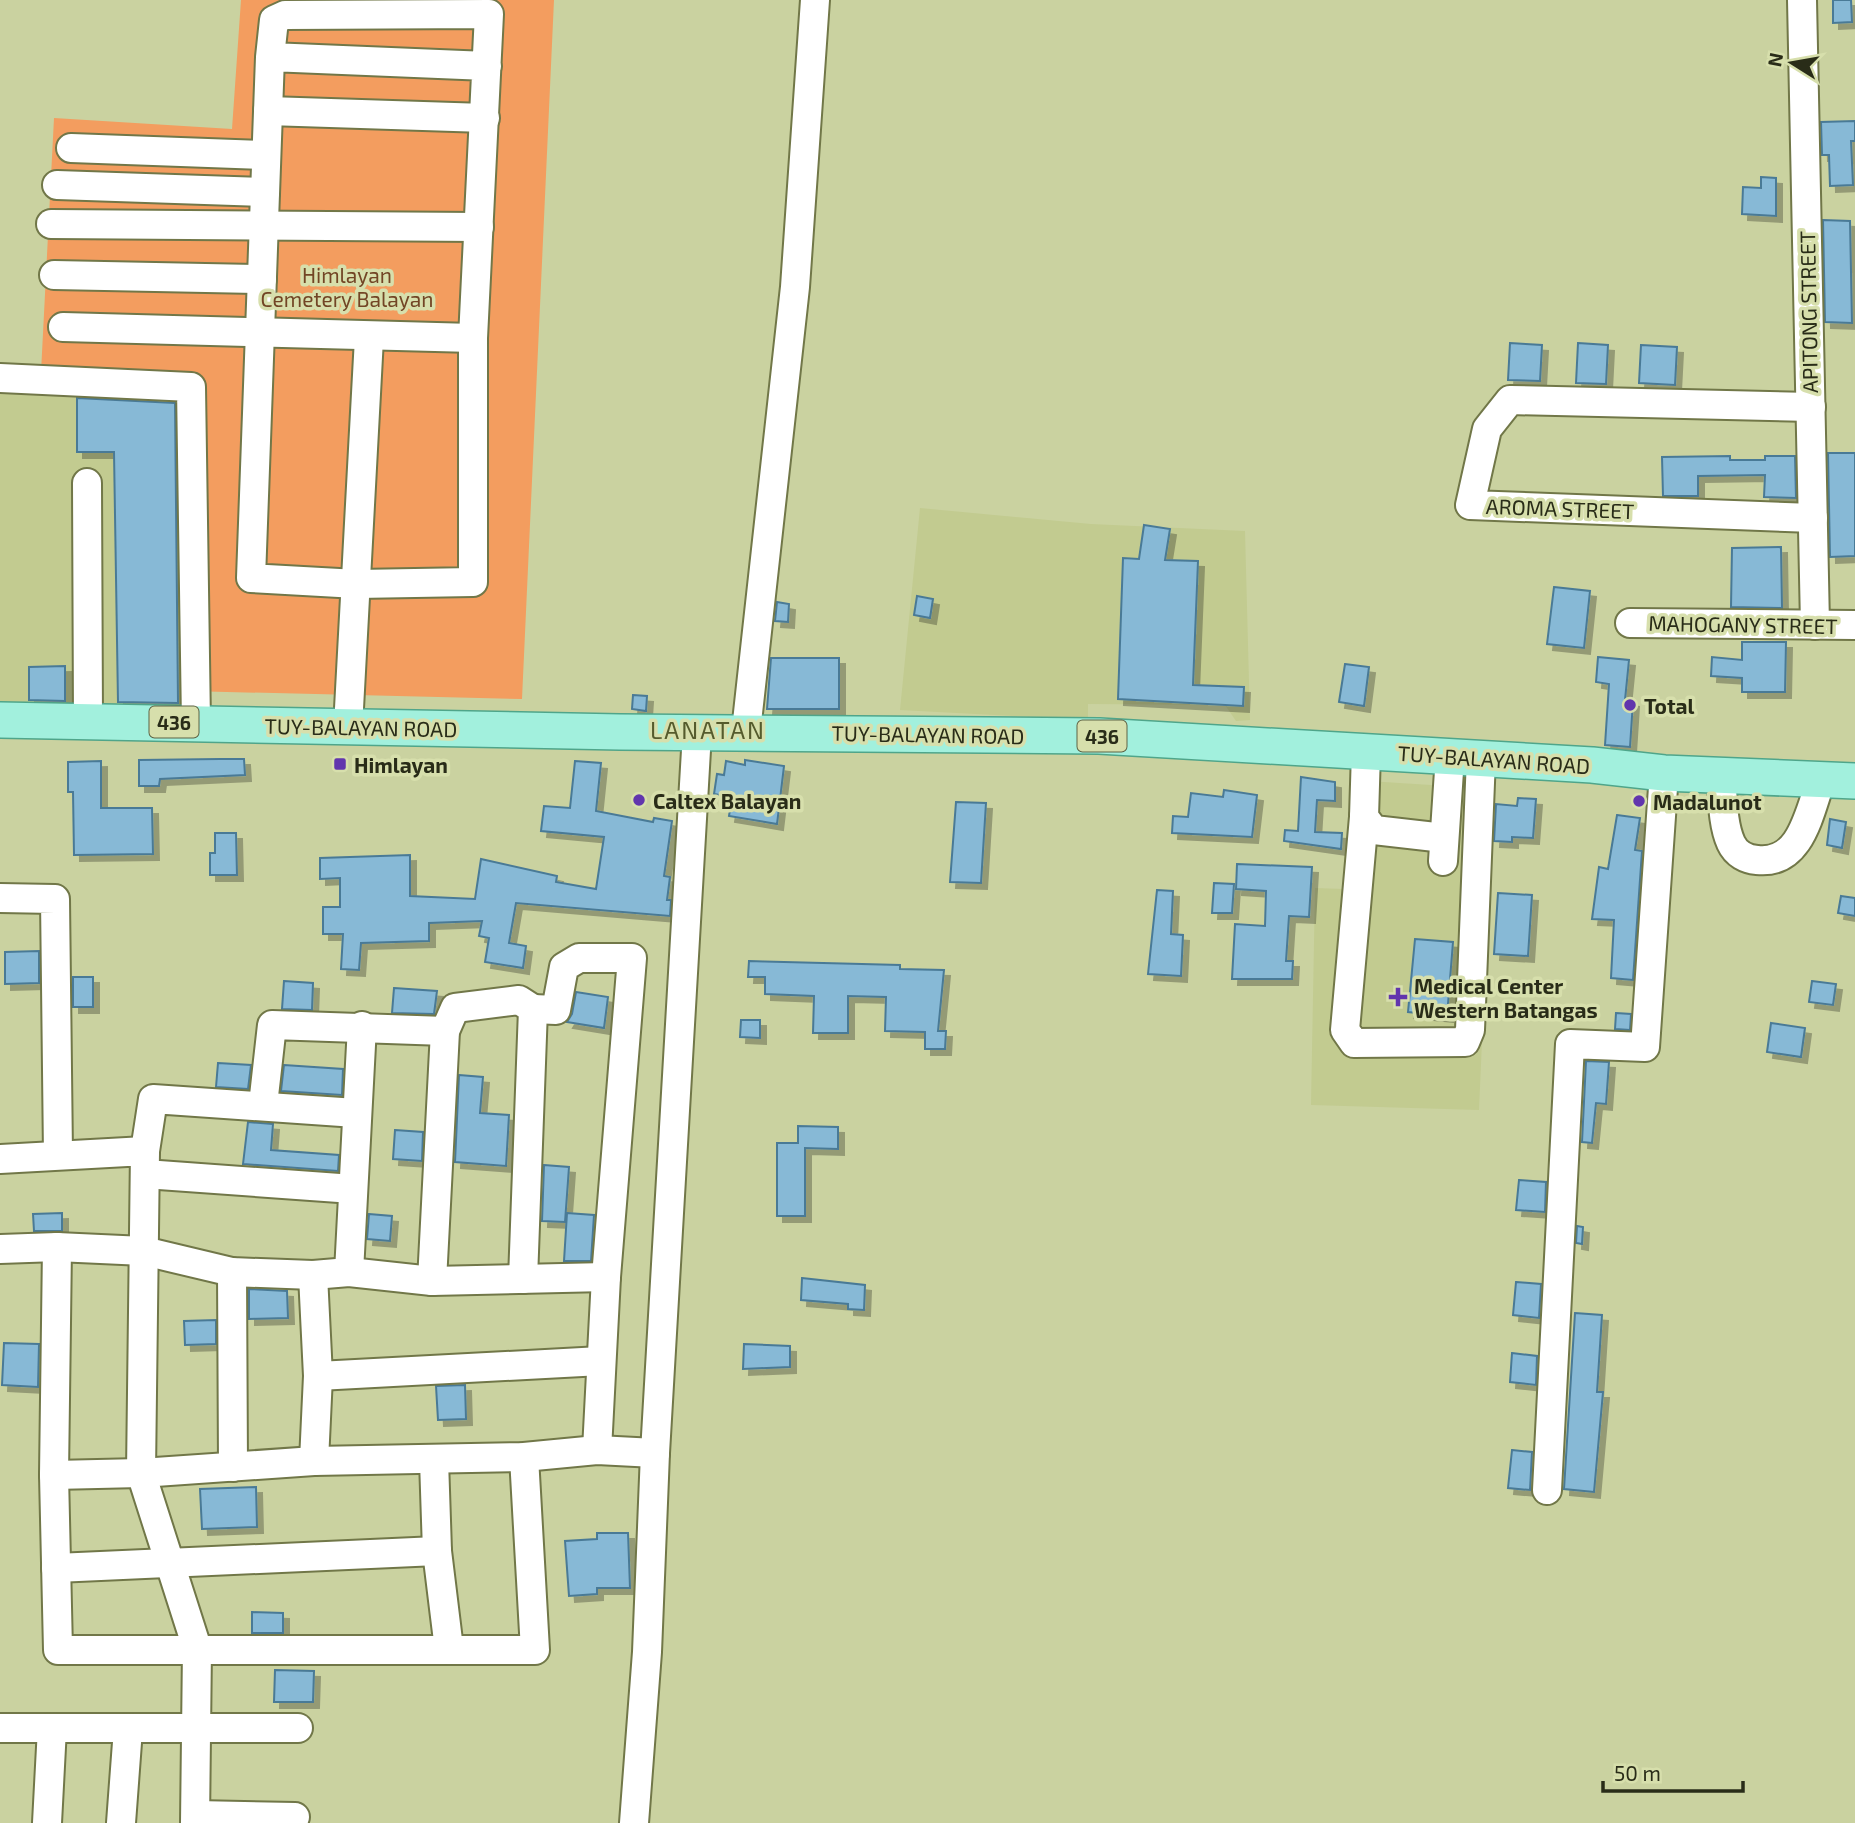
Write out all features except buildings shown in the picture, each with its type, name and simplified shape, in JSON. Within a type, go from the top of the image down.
[{"type":"main road","name":"TUY-BALAYAN ROAD","points":[[0,720],[697,733],[746,731],[1100,736],[1466,757],[1664,773],[1838,781]]},
{"type":"street","points":[[746,731],[795,288],[815,0]]},
{"type":"street","name":"APITONG STREET","points":[[1801,0],[1815,625]]},
{"type":"street","points":[[489,14],[473,338],[473,582],[357,584],[251,578],[270,57],[274,20],[285,15],[489,14]]},
{"type":"street","points":[[270,57],[487,66]]},
{"type":"street","points":[[268,110],[485,118]]},
{"type":"street","points":[[71,148],[267,155]]},
{"type":"street","points":[[57,185],[265,192]]},
{"type":"street","points":[[51,224],[264,223],[479,227]]},
{"type":"street","points":[[54,275],[262,279]]},
{"type":"street","points":[[63,327],[369,338],[473,338]]},
{"type":"street","points":[[348,727],[369,338]]},
{"type":"street","points":[[0,378],[191,387],[196,723]]},
{"type":"street","name":"AROMA STREET","points":[[1811,407],[1510,400],[1487,429],[1470,505],[1813,518]]},
{"type":"street","points":[[87,482],[88,720]]},
{"type":"street","name":"MAHOGANY STREET","points":[[1630,623],[1855,625]]},
{"type":"street","points":[[634,1823],[647,1652],[655,1453],[697,733]]},
{"type":"street","points":[[1366,752],[1364,817],[1345,1030],[1354,1043],[1370,1044],[1465,1042],[1470,1030],[1466,757]]},
{"type":"street","points":[[1364,817],[1374,830],[1444,850],[1466,757]]},
{"type":"street","points":[[1547,1490],[1570,1045],[1645,1047],[1664,773]]},
{"type":"street","points":[[1721,774],[1727,829],[1732,846],[1747,859],[1772,862],[1788,853],[1800,839],[1838,781]]},
{"type":"street","points":[[0,898],[55,899],[58,1156]]},
{"type":"street","points":[[432,1280],[445,1031],[454,1008],[519,1000],[533,1009],[556,1010],[564,967],[579,958],[632,958],[606,1277],[597,1450]]},
{"type":"street","points":[[523,1279],[533,1009]]},
{"type":"street","points":[[263,1105],[272,1025],[362,1026],[445,1031]]},
{"type":"street","points":[[349,1272],[362,1026]]},
{"type":"street","points":[[295,1817],[195,1819],[197,1648],[141,1473],[145,1163],[153,1098],[356,1113]]},
{"type":"street","points":[[0,1159],[58,1156],[145,1163],[353,1189]]},
{"type":"street","points":[[0,1250],[57,1247],[144,1251],[232,1272],[313,1275],[349,1272],[432,1280],[606,1277]]},
{"type":"street","points":[[57,1247],[54,1475],[58,1650],[535,1650],[524,1457]]},
{"type":"street","points":[[232,1272],[233,1467]]},
{"type":"street","points":[[313,1275],[318,1376],[314,1461]]},
{"type":"street","points":[[318,1376],[601,1361]]},
{"type":"street","points":[[54,1475],[141,1473],[314,1461],[524,1457],[597,1450],[655,1453]]},
{"type":"street","points":[[434,1460],[437,1552],[449,1649]]},
{"type":"street","points":[[56,1568],[437,1552]]},
{"type":"street","points":[[0,1728],[298,1728]]},
{"type":"street","points":[[47,1823],[52,1728]]},
{"type":"street","points":[[121,1823],[128,1729]]},
{"type":"shaded area","points":[[184,391],[187,707],[0,703],[0,393]]},
{"type":"shaded area","points":[[920,508],[1091,524],[1245,531],[1250,720],[1236,721],[1225,705],[1088,704],[1088,720],[900,710]]},
{"type":"shaded area","name":"Medical Center Western Batangas","points":[[1353,780],[1493,789],[1479,1110],[1311,1105],[1315,888],[1344,889]]},
{"type":"green space","name":"Himlayan Cemetery Balayan","points":[[241,0],[554,0],[522,699],[187,691],[184,392],[40,392],[54,118],[232,129]]},
{"type":"place","name":"Total","points":[[1630,705]]},
{"type":"place","name":"Himlayan","points":[[340,764]]},
{"type":"place","name":"Caltex Balayan","points":[[639,800]]},
{"type":"place","name":"Madalunot","points":[[1639,801]]},
{"type":"place","name":"Medical Center Western Batangas","points":[[1398,997]]},
{"type":"district","name":"LANATAN","points":[[708,729]]}]
